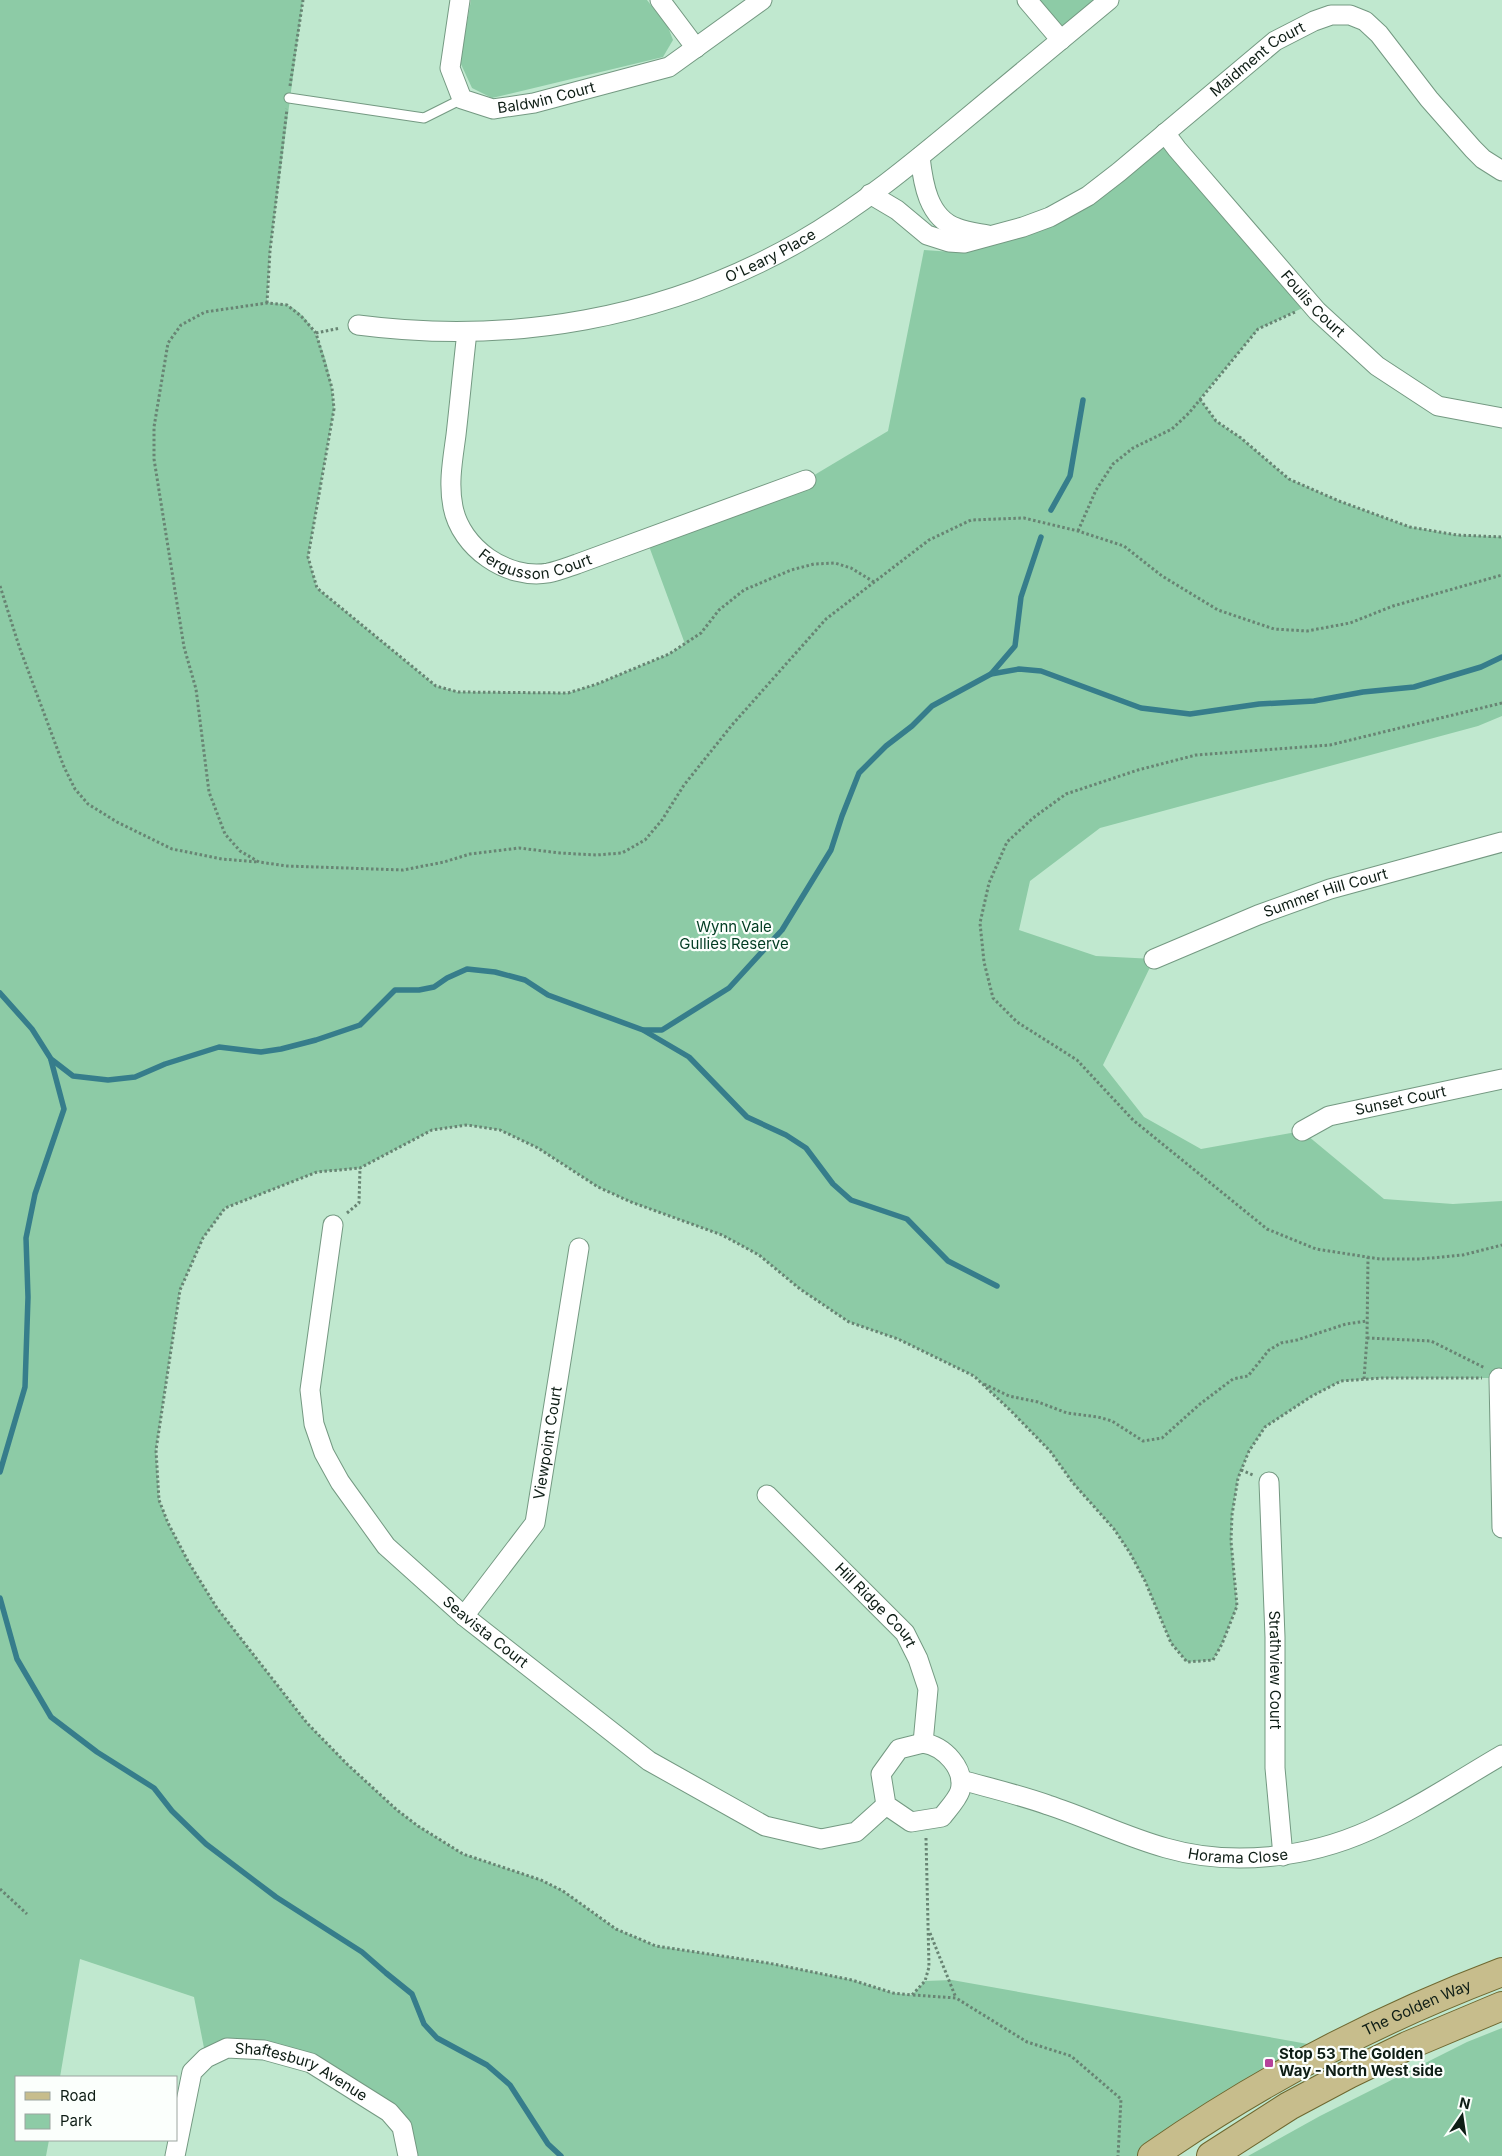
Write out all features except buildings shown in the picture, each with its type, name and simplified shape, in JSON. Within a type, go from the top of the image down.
[{"type":"main road","name":"The Golden Way","points":[[1152,2156],[1230,2105],[1345,2040],[1444,1994],[1502,1972]]},
{"type":"main road","points":[[1211,2156],[1289,2106],[1349,2074],[1407,2046],[1502,2006]]},
{"type":"street","points":[[460,0],[450,68],[462,99]]},
{"type":"street","points":[[660,0],[696,48]]},
{"type":"street","name":"Baldwin Court","points":[[462,99],[493,109],[534,103],[669,66],[762,0]]},
{"type":"street","points":[[1027,0],[1061,40]]},
{"type":"street","name":"O'Leary Place","points":[[358,324],[422,331],[519,330],[578,322],[632,310],[719,281],[775,255],[819,230],[870,194],[920,157],[1109,0]]},
{"type":"street","name":"Maidment Court","points":[[870,194],[897,210],[927,235],[940,241],[964,243],[1050,218],[1088,196],[1275,41],[1314,21],[1331,15],[1350,15],[1365,21],[1379,34],[1429,99],[1483,159],[1502,170]]},
{"type":"street","name":"Foulis Court","points":[[1165,133],[1177,150],[1311,304],[1377,366],[1438,406],[1502,418]]},
{"type":"street","name":"Maidment Court","points":[[920,157],[924,190],[944,220],[956,228],[989,236]]},
{"type":"street","name":"Fergusson Court","points":[[467,332],[451,478],[453,508],[463,532],[479,551],[494,562],[518,571],[547,573],[577,564],[806,480]]},
{"type":"street","name":"Summer Hill Court","points":[[1154,959],[1258,915],[1330,889],[1502,842]]},
{"type":"street","name":"Sunset Court","points":[[1302,1131],[1329,1116],[1502,1079]]},
{"type":"street","name":"Seavista Court","points":[[333,1225],[310,1390],[314,1424],[324,1453],[340,1482],[386,1546],[464,1616],[649,1760],[765,1826],[821,1839],[856,1832],[886,1804]]},
{"type":"street","name":"Viewpoint Court","points":[[464,1616],[535,1523],[579,1248]]},
{"type":"street","points":[[1499,1378],[1502,1528]]},
{"type":"street","name":"Strathview Court","points":[[1269,1482],[1275,1637],[1275,1768],[1283,1856]]},
{"type":"street","name":"Hill Ridge Court","points":[[767,1495],[906,1633],[928,1688],[923,1743]]},
{"type":"street","points":[[923,1743],[929,1744],[954,1762],[961,1780],[960,1792],[942,1817],[911,1822],[886,1804],[881,1774],[899,1749],[923,1743]]},
{"type":"street","name":"Horama Close","points":[[961,1780],[1049,1805],[1166,1848],[1203,1856],[1248,1858],[1283,1856],[1370,1830],[1502,1755]]},
{"type":"street","name":"Shaftesbury Avenue","points":[[175,2156],[192,2072],[206,2058],[227,2048],[264,2050],[311,2063],[389,2112],[402,2127],[408,2156]]},
{"type":"lane","points":[[289,98],[424,118],[462,99]]},
{"type":"path","points":[[267,303],[270,251],[302,0]]},
{"type":"path","points":[[259,862],[240,851],[225,834],[209,792],[196,689],[184,647],[168,537],[154,459],[154,427],[168,343],[181,325],[205,312],[267,303],[287,305],[301,316],[316,333],[332,388],[334,409],[308,557],[317,588],[436,686],[458,692],[568,693],[597,684],[669,654],[700,633],[719,610],[744,590],[782,574],[814,564],[835,563],[851,568],[874,582]]},
{"type":"path","points":[[1078,531],[1096,490],[1113,464],[1133,448],[1172,429],[1189,413],[1258,328],[1311,304]]},
{"type":"path","points":[[316,333],[358,324]]},
{"type":"path","points":[[1200,399],[1216,421],[1241,438],[1289,479],[1339,501],[1410,527],[1458,535],[1502,537]]},
{"type":"path","points":[[0,586],[19,646],[64,766],[75,789],[88,804],[117,822],[172,849],[222,859],[371,870],[403,870],[444,862],[470,854],[519,848],[596,855],[622,853],[645,840],[662,820],[684,785],[732,725],[826,619],[929,540],[971,520],[1024,518],[1078,531],[1124,546],[1162,576],[1218,610],[1274,628],[1306,631],[1350,624],[1393,606],[1502,575]]},
{"type":"path","points":[[1502,703],[1330,745],[1196,755],[1138,770],[1066,794],[1033,818],[1007,842],[989,884],[980,923],[984,962],[993,998],[1017,1022],[1077,1060],[1133,1120],[1267,1229],[1316,1249],[1380,1260],[1463,1255],[1502,1245]]},
{"type":"path","points":[[1118,2156],[1121,2099],[1071,2056],[1028,2042],[956,1998],[893,1993],[852,1980],[768,1963],[656,1946],[616,1929],[588,1911],[564,1891],[541,1880],[463,1854],[424,1830],[397,1810],[347,1764],[307,1723],[217,1608],[188,1563],[159,1500],[156,1450],[180,1290],[203,1238],[225,1208],[317,1172],[360,1168],[432,1130],[467,1125],[500,1130],[538,1148],[598,1187],[631,1202],[722,1235],[758,1255],[800,1289],[849,1322],[905,1343],[974,1376],[1012,1411],[1050,1451],[1073,1483],[1114,1529],[1145,1581],[1171,1643],[1187,1662],[1213,1660],[1222,1644],[1237,1606],[1231,1541],[1232,1515],[1238,1478],[1249,1451],[1265,1427],[1312,1396],[1341,1381],[1364,1379],[1499,1378]]},
{"type":"path","points":[[333,1225],[359,1203],[360,1168]]},
{"type":"path","points":[[1364,1379],[1367,1338],[1368,1257]]},
{"type":"path","points":[[979,1381],[1009,1396],[1038,1402],[1066,1413],[1098,1417],[1112,1421],[1143,1441],[1162,1438],[1200,1404],[1234,1379],[1248,1376],[1269,1350],[1281,1343],[1298,1340],[1346,1324],[1367,1321]]},
{"type":"path","points":[[1367,1338],[1431,1341],[1479,1364],[1499,1378]]},
{"type":"path","points":[[912,1994],[925,1981],[929,1967],[926,1820]]},
{"type":"path","points":[[0,1889],[27,1914]]},
{"type":"path","points":[[928,1930],[956,1998]]},
{"type":"green space","name":"Wynn Vale Gullies Reserve","points":[[0,0],[303,0],[270,251],[267,302],[287,305],[299,312],[308,323],[322,350],[331,381],[334,409],[308,557],[317,588],[436,686],[458,692],[568,693],[597,684],[669,654],[685,644],[646,538],[806,480],[888,431],[924,250],[967,253],[989,236],[1050,217],[1165,133],[1311,304],[1258,329],[1200,399],[1216,421],[1241,438],[1289,479],[1339,501],[1410,527],[1457,535],[1502,537],[1502,716],[1478,726],[1100,828],[1030,881],[1019,930],[1096,956],[1154,959],[1103,1065],[1144,1117],[1201,1149],[1302,1131],[1384,1199],[1453,1204],[1502,1201],[1502,1375],[1499,1378],[1382,1378],[1341,1381],[1312,1396],[1265,1427],[1249,1451],[1238,1478],[1232,1515],[1231,1541],[1237,1606],[1222,1644],[1213,1660],[1187,1662],[1171,1643],[1145,1581],[1114,1529],[1073,1483],[1050,1451],[974,1376],[898,1339],[849,1322],[800,1289],[759,1255],[722,1235],[631,1202],[598,1187],[538,1148],[500,1130],[467,1125],[432,1130],[360,1168],[317,1172],[225,1208],[203,1238],[180,1290],[156,1450],[159,1500],[168,1523],[189,1563],[217,1608],[307,1723],[347,1764],[397,1810],[418,1826],[463,1854],[541,1880],[563,1891],[616,1929],[656,1946],[768,1963],[852,1980],[893,1993],[912,1995],[925,1981],[952,1980],[1330,2048],[1152,2156],[408,2156],[389,2112],[264,2050],[206,2058],[194,1997],[80,1959],[60,2076],[15,2076],[15,2141],[49,2141],[46,2156],[0,2156]]},
{"type":"green space","points":[[471,0],[647,0],[668,27],[673,40],[663,57],[492,98],[472,88],[460,62]]},
{"type":"green space","points":[[1027,0],[1109,0],[1061,40]]},
{"type":"green space","points":[[1502,2028],[1502,2156],[1248,2156],[1320,2116],[1467,2042]]},
{"type":"waterway","points":[[1051,510],[1070,476],[1083,400]]},
{"type":"waterway","points":[[991,674],[1015,646],[1021,597],[1041,537]]},
{"type":"waterway","points":[[644,1030],[662,1030],[729,988],[782,930],[831,850],[859,773],[886,746],[912,726],[932,706],[991,674],[1019,669],[1041,671],[1141,708],[1190,714],[1259,704],[1314,701],[1363,692],[1414,687],[1481,667],[1502,657]]},
{"type":"waterway","points":[[0,993],[32,1029],[51,1059],[73,1076],[108,1080],[135,1077],[165,1064],[219,1047],[261,1052],[316,1040],[360,1025],[395,990],[419,990],[434,987],[447,978],[467,969],[495,972],[525,980],[548,995],[643,1030],[689,1057],[747,1117],[786,1135],[806,1148],[833,1184],[851,1200],[907,1219],[948,1261],[997,1286]]},
{"type":"waterway","points":[[0,1472],[25,1387],[28,1297],[26,1238],[35,1194],[64,1109],[51,1060]]},
{"type":"waterway","points":[[0,1598],[17,1659],[51,1717],[97,1752],[154,1788],[172,1811],[206,1844],[276,1897],[362,1952],[412,1994],[424,2024],[437,2038],[487,2065],[510,2085],[548,2144],[561,2156]]},
{"type":"place","name":"Stop 53 The Golden Way - North West side","points":[[1269,2063]]}]
